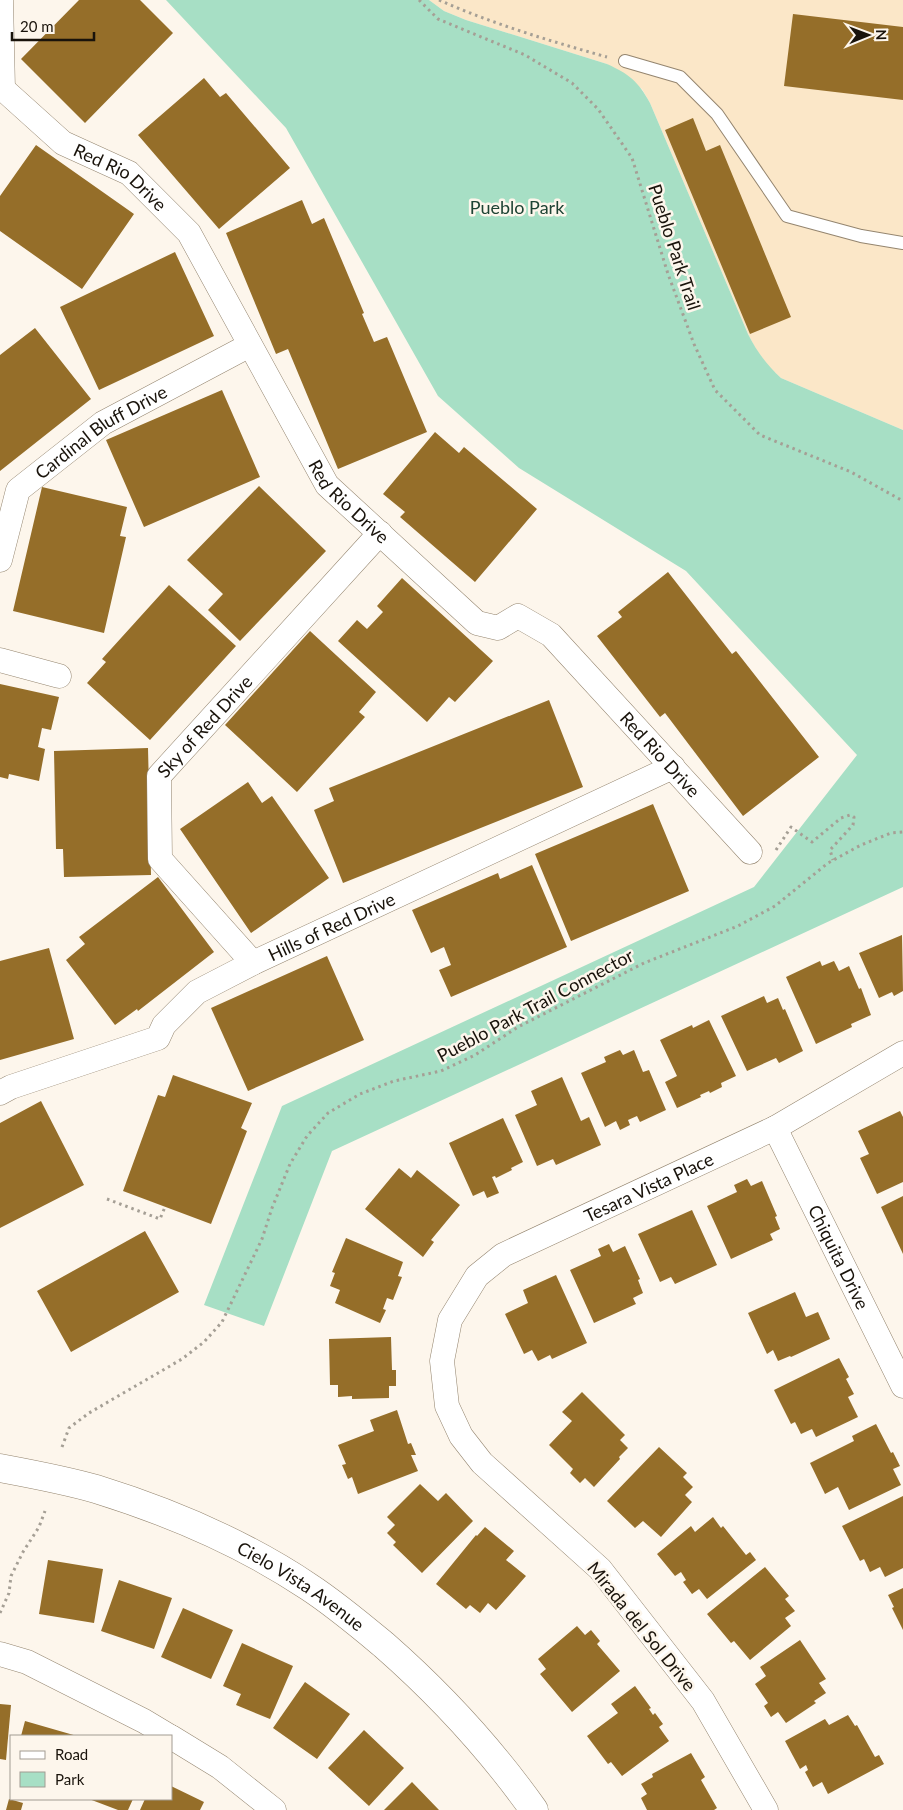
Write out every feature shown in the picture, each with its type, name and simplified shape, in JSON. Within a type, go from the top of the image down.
[{"type":"street","points":[[1,0],[1,91]]},
{"type":"street","name":"Red Rio Drive","points":[[1,91],[63,143],[129,173],[189,233],[327,485],[477,622],[498,628],[518,616],[551,635],[750,852]]},
{"type":"street","name":"Cardinal Bluff Drive","points":[[0,560],[18,490],[103,423],[250,345]]},
{"type":"street","name":"Sky of Red Drive","points":[[253,963],[160,859],[159,776],[380,533]]},
{"type":"street","points":[[0,660],[59,676]]},
{"type":"street","name":"Hills of Red Drive","points":[[0,1093],[12,1087],[158,1038],[164,1025],[197,992],[253,963],[673,767]]},
{"type":"street","name":"Tesara Vista Place","points":[[442,1361],[450,1320],[477,1276],[503,1254],[775,1128],[903,1052]]},
{"type":"street","name":"Chiquita Drive","points":[[775,1128],[903,1386]]},
{"type":"street","name":"Mirada del Sol Drive","points":[[442,1361],[447,1406],[461,1436],[482,1463],[600,1569],[703,1702],[766,1810]]},
{"type":"street","name":"Cielo Vista Avenue","points":[[0,1468],[95,1489],[192,1524],[245,1550],[309,1587],[363,1627],[422,1679],[468,1725],[513,1780],[534,1810]]},
{"type":"street","points":[[0,1654],[27,1662],[144,1721],[167,1735]]},
{"type":"street","points":[[172,1738],[220,1767],[274,1810]]},
{"type":"lane","points":[[625,62],[680,77],[717,114],[786,216],[861,236],[903,243]]},
{"type":"path","name":"Pueblo Park Trail","points":[[419,0],[438,19],[525,55],[572,83],[598,109],[632,158],[668,274],[694,344],[715,390],[760,434],[851,472],[903,502]]},
{"type":"path","points":[[439,0],[471,14],[545,40],[625,62]]},
{"type":"path","points":[[773,853],[791,827],[812,842],[842,818],[850,815],[854,817],[853,825],[830,850],[833,860]]},
{"type":"path","name":"Pueblo Park Trail Connector","points":[[62,1447],[69,1428],[89,1413],[182,1358],[204,1342],[222,1322],[262,1239],[290,1164],[307,1136],[328,1113],[360,1094],[394,1081],[441,1071],[476,1055],[518,1027],[644,963],[738,926],[775,906],[828,863],[861,845],[891,833],[903,832]]},
{"type":"path","points":[[107,1199],[160,1219],[165,1207]]},
{"type":"path","points":[[0,1613],[9,1592],[11,1576],[39,1527],[45,1511]]},
{"type":"shaded area","points":[[429,0],[903,0],[903,430],[781,378],[768,366],[748,334],[650,103],[642,89],[607,64],[466,20],[444,11]]},
{"type":"green space","name":"Pueblo Park","points":[[166,0],[429,0],[444,11],[466,20],[607,64],[621,71],[637,84],[650,103],[748,334],[763,358],[781,378],[903,430],[903,887],[332,1151],[264,1326],[204,1305],[282,1106],[754,887],[857,755],[686,571],[519,468],[438,396],[286,128]]},
{"type":"building","points":[[79,0],[140,0],[173,33],[85,123],[21,59]]},
{"type":"building","points":[[793,14],[903,27],[903,100],[784,86]]},
{"type":"building","points":[[204,78],[220,97],[226,93],[290,168],[219,229],[138,135]]},
{"type":"building","points":[[693,118],[706,151],[720,145],[791,317],[750,334],[665,130]]},
{"type":"building","points":[[36,145],[134,214],[82,289],[0,231],[0,196]]},
{"type":"building","points":[[302,200],[312,224],[324,218],[364,313],[362,314],[374,342],[387,337],[427,432],[338,469],[288,349],[276,354],[226,233]]},
{"type":"building","points":[[175,252],[214,336],[99,390],[60,307]]},
{"type":"building","points":[[35,328],[91,399],[0,471],[0,355]]},
{"type":"building","points":[[222,390],[260,477],[144,527],[106,440]]},
{"type":"building","points":[[435,432],[459,453],[464,447],[537,509],[475,582],[400,517],[405,512],[383,494]]},
{"type":"building","points":[[259,486],[326,551],[240,641],[208,610],[223,594],[187,560]]},
{"type":"building","points":[[42,487],[127,507],[120,536],[126,537],[104,633],[13,611]]},
{"type":"building","points":[[668,572],[732,654],[736,651],[819,757],[743,816],[665,713],[660,717],[597,636],[622,617],[618,612]]},
{"type":"building","points":[[402,578],[493,661],[455,702],[449,697],[427,722],[338,641],[357,620],[367,629],[383,612],[377,606]]},
{"type":"building","points":[[169,585],[236,646],[150,740],[87,683],[106,662],[102,659]]},
{"type":"building","points":[[310,631],[376,692],[359,712],[365,717],[297,792],[225,725]]},
{"type":"building","points":[[0,684],[59,697],[51,730],[42,728],[38,747],[45,749],[39,781],[9,774],[8,779],[0,777]]},
{"type":"building","points":[[549,700],[583,787],[343,883],[314,810],[334,801],[329,788]]},
{"type":"building","points":[[148,748],[151,875],[64,877],[63,849],[56,849],[54,751]]},
{"type":"building","points":[[248,782],[262,803],[272,796],[329,878],[251,933],[180,829]]},
{"type":"building","points":[[653,804],[689,891],[571,941],[535,854]]},
{"type":"building","points":[[532,865],[567,947],[451,997],[439,970],[451,965],[444,947],[431,953],[412,910],[498,873],[500,879]]},
{"type":"building","points":[[158,877],[214,952],[138,1011],[137,1009],[115,1025],[66,960],[85,944],[79,937]]},
{"type":"building","points":[[902,935],[903,991],[894,996],[892,992],[879,998],[859,953]]},
{"type":"building","points":[[49,948],[74,1039],[0,1060],[0,961]]},
{"type":"building","points":[[327,956],[364,1040],[248,1091],[211,1008]]},
{"type":"building","points":[[820,961],[822,966],[834,961],[839,971],[849,966],[859,989],[861,988],[871,1015],[851,1024],[852,1027],[816,1044],[786,977]]},
{"type":"building","points":[[764,996],[767,1003],[778,998],[783,1010],[785,1009],[803,1051],[779,1063],[776,1058],[747,1071],[721,1016]]},
{"type":"building","points":[[709,1020],[736,1076],[721,1083],[722,1087],[710,1093],[709,1091],[700,1095],[701,1097],[677,1108],[665,1082],[677,1076],[660,1040],[692,1025],[693,1028]]},
{"type":"building","points":[[620,1050],[623,1055],[634,1050],[643,1072],[649,1070],[666,1110],[640,1122],[637,1116],[628,1120],[630,1125],[620,1130],[616,1121],[605,1127],[581,1073],[606,1062],[604,1057]]},
{"type":"building","points":[[173,1075],[252,1103],[241,1128],[247,1131],[211,1224],[123,1191],[158,1095],[165,1097]]},
{"type":"building","points":[[562,1077],[581,1121],[589,1117],[601,1145],[556,1165],[553,1159],[537,1166],[515,1115],[537,1105],[531,1091]]},
{"type":"building","points":[[41,1101],[84,1185],[0,1228],[0,1123]]},
{"type":"building","points":[[900,1111],[903,1117],[903,1182],[877,1194],[860,1158],[869,1154],[858,1131]]},
{"type":"building","points":[[503,1118],[523,1162],[496,1178],[495,1176],[492,1177],[499,1193],[487,1198],[484,1191],[473,1196],[449,1143]]},
{"type":"building","points":[[399,1168],[411,1178],[417,1170],[460,1205],[431,1240],[434,1242],[423,1257],[365,1209]]},
{"type":"building","points":[[747,1179],[751,1186],[762,1181],[777,1216],[775,1217],[780,1229],[770,1234],[773,1240],[731,1259],[707,1206],[737,1192],[734,1185]]},
{"type":"building","points":[[903,1196],[903,1254],[881,1207]]},
{"type":"building","points":[[692,1210],[717,1265],[675,1284],[671,1277],[660,1282],[638,1234]]},
{"type":"building","points":[[145,1231],[179,1292],[71,1352],[37,1291]]},
{"type":"building","points":[[346,1238],[403,1262],[398,1276],[402,1277],[393,1300],[387,1298],[383,1309],[386,1310],[380,1323],[335,1303],[340,1290],[330,1286],[335,1273],[332,1272]]},
{"type":"building","points":[[609,1244],[613,1252],[625,1246],[640,1279],[638,1280],[643,1293],[633,1298],[636,1304],[594,1323],[570,1270],[601,1256],[598,1249]]},
{"type":"building","points":[[556,1275],[587,1343],[552,1359],[550,1355],[538,1361],[532,1350],[524,1354],[505,1314],[528,1303],[523,1290]]},
{"type":"building","points":[[795,1292],[806,1317],[818,1312],[830,1339],[778,1361],[773,1350],[767,1354],[748,1313]]},
{"type":"building","points":[[391,1337],[392,1370],[396,1370],[396,1386],[389,1386],[389,1398],[352,1399],[352,1396],[338,1397],[338,1385],[330,1385],[329,1339]]},
{"type":"building","points":[[839,1358],[849,1377],[846,1379],[854,1394],[848,1397],[858,1417],[816,1437],[812,1429],[801,1434],[795,1422],[791,1424],[774,1390]]},
{"type":"building","points":[[582,1392],[625,1435],[620,1440],[628,1448],[594,1487],[585,1478],[580,1483],[570,1473],[573,1469],[549,1445],[572,1421],[562,1412]]},
{"type":"building","points":[[397,1410],[408,1444],[411,1443],[416,1455],[411,1455],[418,1471],[358,1494],[352,1477],[348,1479],[342,1465],[346,1464],[338,1445],[374,1431],[370,1420]]},
{"type":"building","points":[[876,1424],[900,1466],[893,1469],[901,1485],[849,1510],[838,1487],[825,1494],[810,1463],[854,1441],[852,1436]]},
{"type":"building","points":[[659,1447],[687,1473],[683,1477],[693,1487],[685,1495],[692,1502],[661,1537],[643,1521],[635,1528],[607,1501]]},
{"type":"building","points":[[420,1484],[438,1501],[446,1493],[473,1521],[422,1573],[393,1545],[396,1542],[387,1533],[395,1525],[387,1517]]},
{"type":"building","points":[[903,1496],[903,1568],[885,1577],[880,1567],[870,1572],[864,1559],[860,1561],[842,1526]]},
{"type":"building","points":[[713,1517],[721,1528],[723,1526],[746,1555],[750,1552],[756,1560],[707,1599],[699,1589],[692,1594],[683,1582],[686,1580],[681,1572],[675,1576],[657,1554],[691,1526],[695,1532]]},
{"type":"building","points":[[485,1527],[514,1551],[506,1560],[526,1576],[496,1610],[488,1603],[480,1613],[470,1605],[466,1609],[436,1584],[476,1535]]},
{"type":"building","points":[[48,1560],[103,1569],[94,1623],[39,1614]]},
{"type":"building","points":[[765,1567],[789,1596],[785,1599],[795,1611],[785,1618],[791,1626],[750,1660],[734,1641],[731,1643],[707,1614]]},
{"type":"building","points":[[119,1580],[172,1598],[154,1649],[101,1631]]},
{"type":"building","points":[[903,1588],[903,1630],[888,1595]]},
{"type":"building","points":[[183,1608],[233,1630],[211,1679],[161,1657]]},
{"type":"building","points":[[577,1626],[585,1635],[591,1630],[600,1641],[597,1644],[620,1671],[572,1712],[540,1674],[546,1669],[538,1659]]},
{"type":"building","points":[[800,1640],[826,1679],[819,1683],[826,1693],[814,1701],[816,1703],[786,1723],[778,1712],[771,1717],[764,1706],[768,1703],[755,1684],[766,1676],[760,1667]]},
{"type":"building","points":[[242,1643],[293,1666],[270,1719],[236,1705],[241,1694],[223,1686]]},
{"type":"building","points":[[305,1682],[350,1714],[317,1759],[273,1728]]},
{"type":"building","points":[[635,1686],[651,1708],[649,1709],[653,1715],[655,1713],[663,1724],[659,1727],[669,1741],[622,1776],[611,1762],[608,1764],[587,1736],[618,1713],[611,1704]]},
{"type":"building","points":[[0,1704],[11,1705],[6,1760],[0,1759]]},
{"type":"building","points":[[848,1715],[855,1726],[857,1725],[875,1757],[879,1755],[884,1764],[828,1794],[822,1782],[813,1787],[805,1772],[808,1770],[806,1765],[800,1769],[785,1741],[825,1719],[829,1725]]},
{"type":"building","points":[[25,1721],[74,1735],[21,1735]]},
{"type":"building","points":[[364,1730],[404,1768],[369,1806],[328,1768]]},
{"type":"building","points":[[691,1753],[705,1777],[701,1780],[717,1808],[714,1810],[647,1810],[641,1798],[647,1794],[641,1784],[653,1777],[652,1774]]},
{"type":"building","points":[[412,1782],[439,1810],[384,1810]]},
{"type":"building","points":[[172,1786],[204,1802],[200,1810],[140,1810],[145,1800],[172,1800]]},
{"type":"building","points":[[9,1799],[23,1803],[21,1810],[6,1810]]},
{"type":"building","points":[[92,1800],[133,1800],[128,1810],[118,1810]]}]
